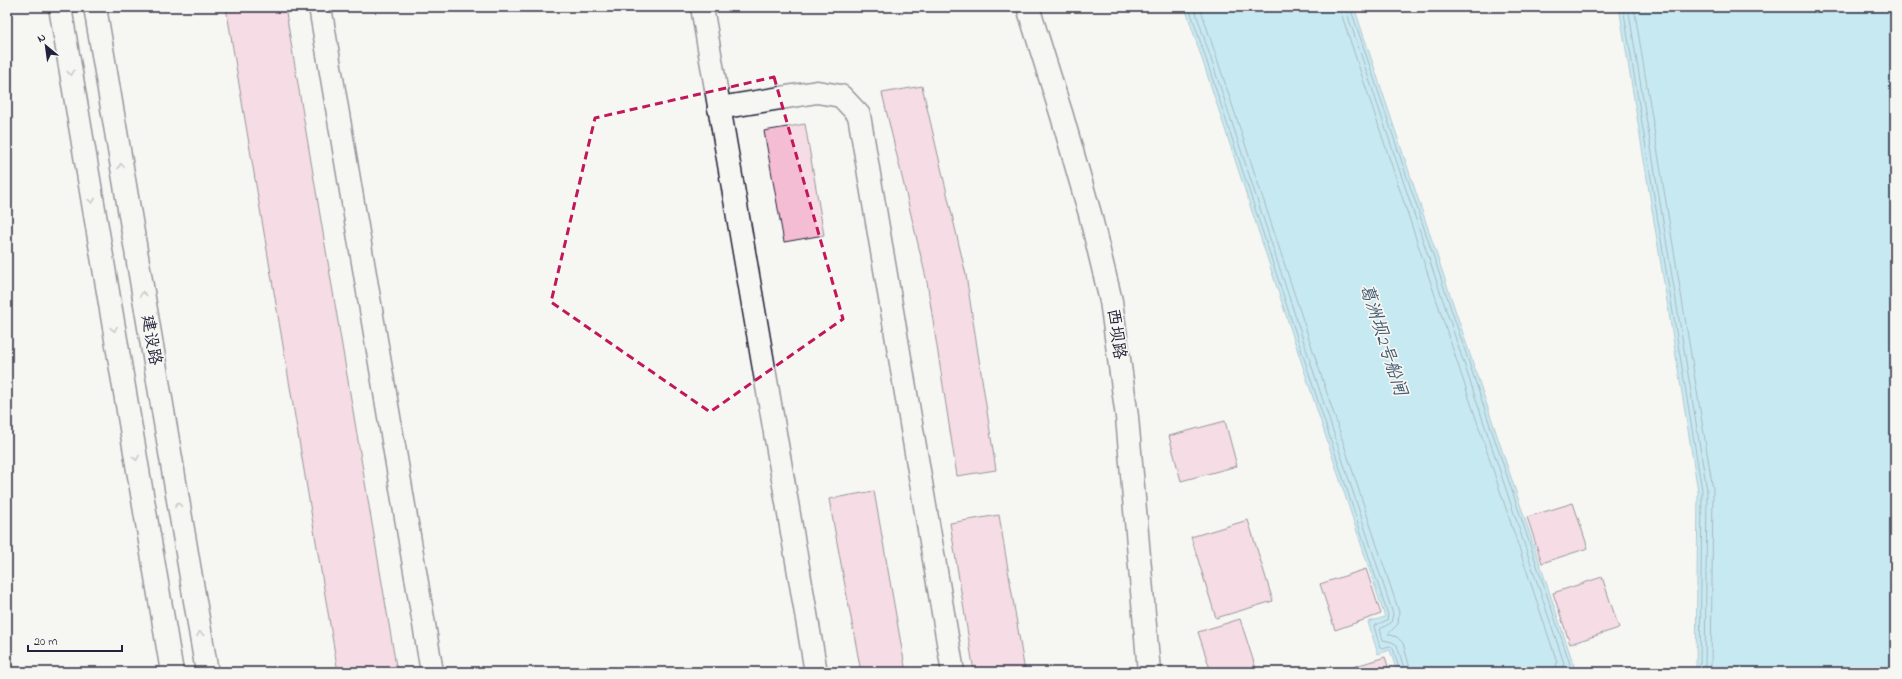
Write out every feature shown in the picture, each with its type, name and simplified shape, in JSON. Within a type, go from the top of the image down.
[{"type":"lane","points":[[60,7],[172,672]]},
{"type":"lane","name":"建设路","points":[[95,7],[206,672]]},
{"type":"lane","points":[[320,7],[432,672]]},
{"type":"lane","points":[[702,7],[816,672]]},
{"type":"lane","name":"西坝路","points":[[1028,7],[1084,191],[1111,301],[1127,417],[1149,672]]},
{"type":"lane","points":[[720,108],[817,92],[841,96],[859,115],[952,672]]},
{"type":"highlighted area","points":[[774,77],[843,319],[710,412],[551,302],[595,118]]},
{"type":"water","name":"葛洲坝2号船闸","points":[[1185,7],[1354,7],[1575,669],[1565,672],[1397,672],[1390,650],[1378,654],[1368,622],[1385,617]]},
{"type":"water","points":[[1619,7],[1895,7],[1895,672],[1696,672],[1698,491]]},
{"type":"building","points":[[226,7],[285,7],[397,672],[338,672]]},
{"type":"building","points":[[922,86],[966,275],[996,470],[957,476],[927,282],[882,93]]},
{"type":"building","points":[[805,124],[824,235],[784,242],[764,131]]},
{"type":"building","points":[[1225,421],[1237,466],[1181,481],[1169,436]]},
{"type":"building","points":[[874,491],[906,672],[861,672],[829,499]]},
{"type":"building","points":[[1573,503],[1588,548],[1542,563],[1527,517]]},
{"type":"building","points":[[999,515],[1025,672],[974,672],[950,523]]},
{"type":"building","points":[[1248,520],[1273,601],[1216,618],[1191,537]]},
{"type":"building","points":[[1366,569],[1381,614],[1335,630],[1320,584]]},
{"type":"building","points":[[1602,577],[1619,628],[1570,644],[1553,593]]},
{"type":"building","points":[[1240,619],[1257,672],[1211,672],[1198,632]]},
{"type":"building","points":[[1385,657],[1390,672],[1337,672]]}]
